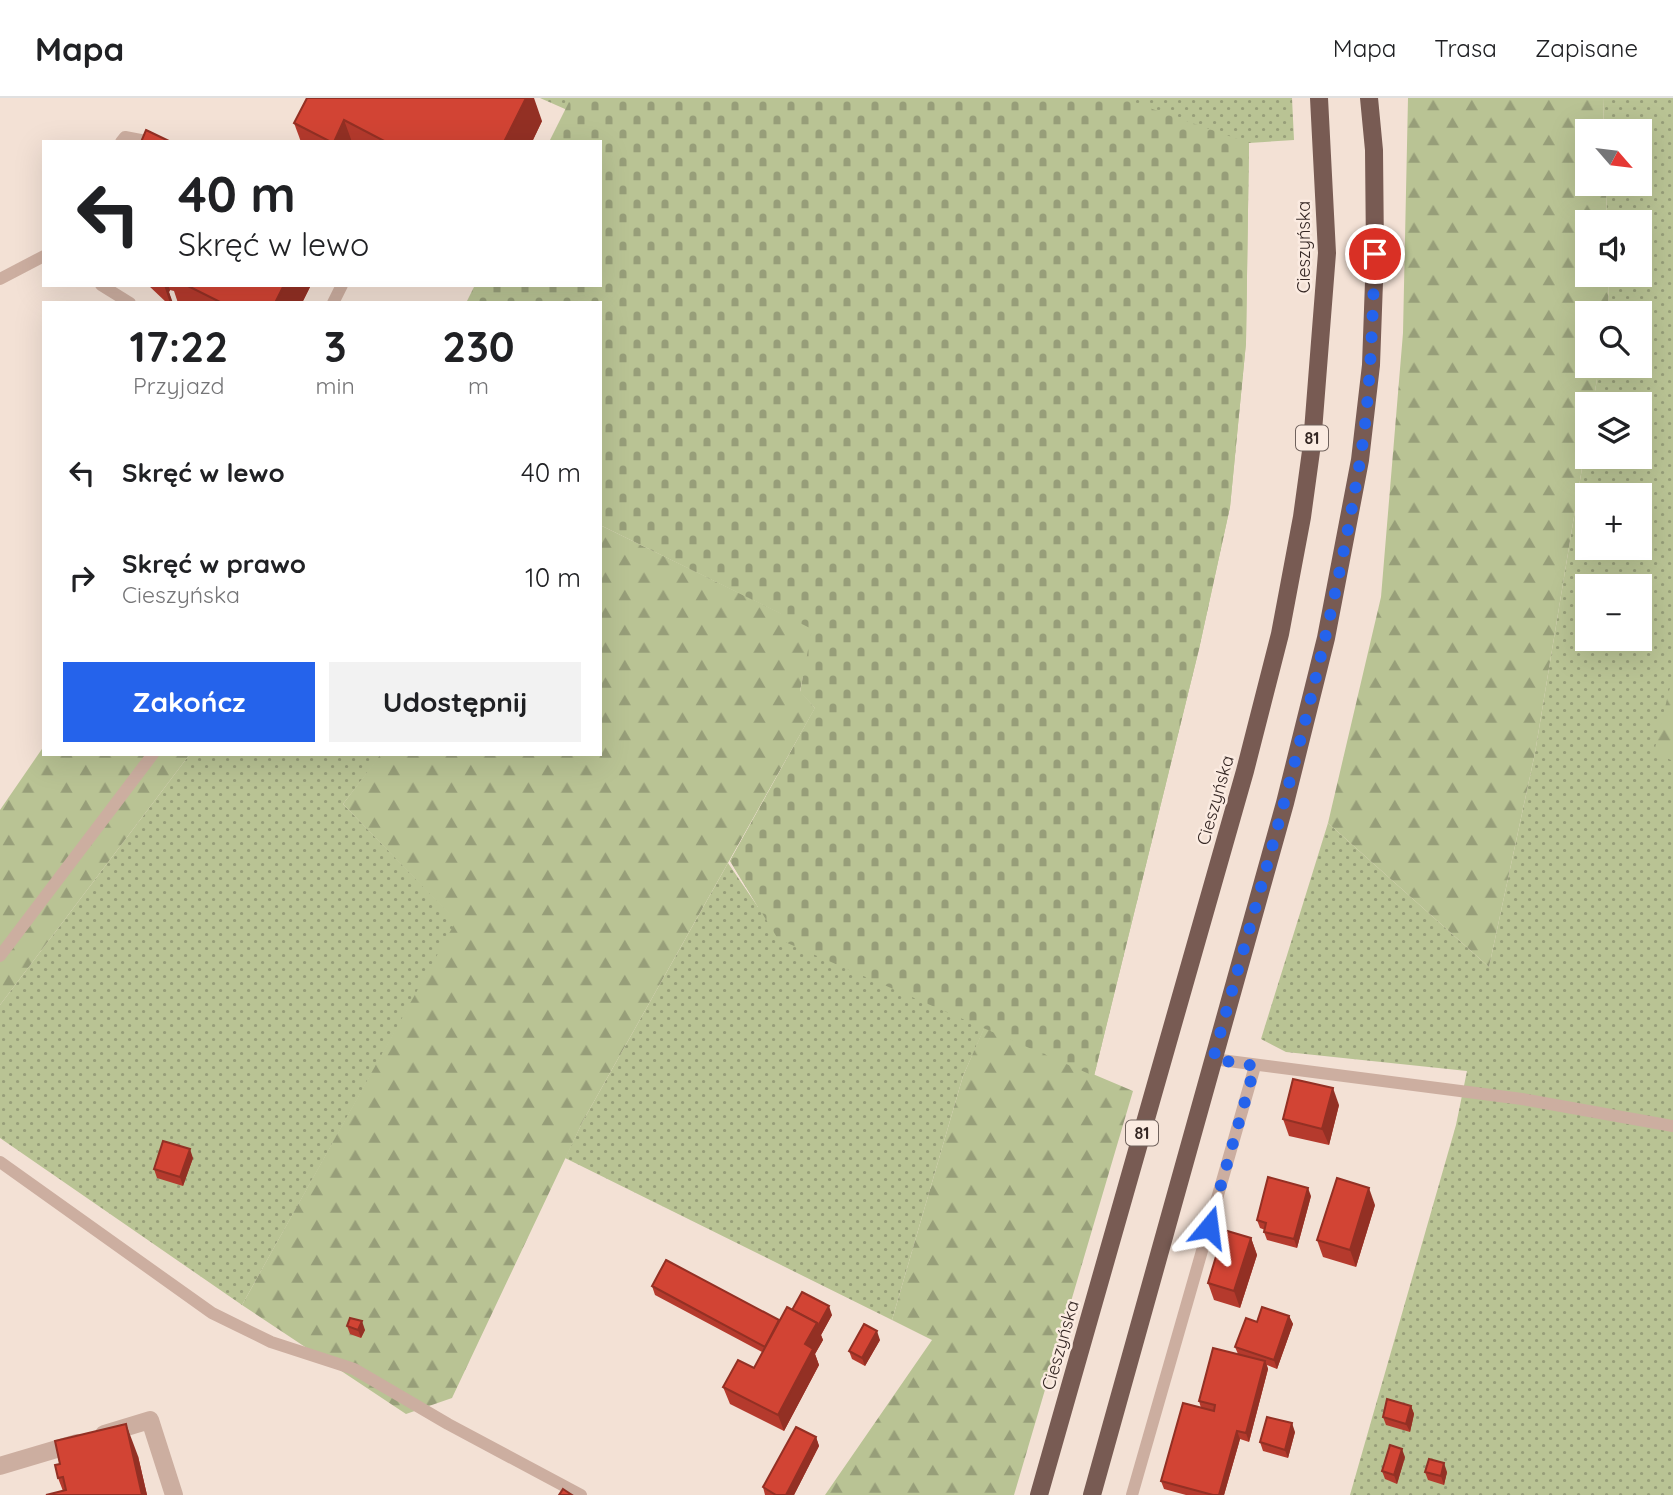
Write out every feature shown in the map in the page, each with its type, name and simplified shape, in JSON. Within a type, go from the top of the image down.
[{"type":"main road","name":"Cieszyńska","points":[[1039,1495],[1245,771],[1282,621],[1302,517],[1312,443],[1327,253],[1319,98]]},
{"type":"main road","points":[[1092,1495],[1285,803],[1326,638],[1360,460],[1371,365],[1375,254],[1374,150],[1369,98]]},
{"type":"street","points":[[0,1466],[150,1420],[174,1495]]},
{"type":"lane","points":[[123,140],[125,137],[141,140]]},
{"type":"lane","points":[[0,279],[42,257]]},
{"type":"lane","points":[[104,287],[127,301]]},
{"type":"lane","points":[[0,956],[151,756]]},
{"type":"lane","points":[[1213,1059],[1522,1099],[1673,1126]]},
{"type":"lane","points":[[1132,1495],[1255,1066]]},
{"type":"lane","points":[[0,1163],[212,1313],[271,1342],[354,1369],[448,1424],[582,1495]]},
{"type":"green space","points":[[540,98],[1292,98],[1294,140],[1249,143],[1246,343],[1230,507],[1199,649],[1094,1076],[984,1029],[963,1076],[892,1320],[565,1158],[583,1121],[728,863],[758,907],[730,861],[815,708],[610,138],[565,109]]},
{"type":"green space","points":[[571,98],[1121,98],[1249,143],[1246,343],[1230,507],[1199,649],[1094,1076],[778,939],[730,861],[815,708],[800,692],[812,629],[602,526],[602,301],[467,301],[474,287],[602,287],[602,140],[550,140]]},
{"type":"green space","points":[[1408,98],[1603,98],[1604,119],[1575,119],[1575,196],[1606,196],[1607,210],[1575,210],[1575,287],[1609,287],[1608,301],[1575,301],[1575,378],[1597,378],[1595,392],[1575,392],[1575,469],[1582,469],[1580,483],[1575,483],[1575,511],[1535,753],[1489,967],[1328,823],[1381,597],[1403,333]]},
{"type":"green space","points":[[1603,98],[1673,98],[1673,1495],[1350,1495],[1456,1125],[1467,1071],[1286,1052],[1261,1039],[1328,823],[1489,967],[1535,753],[1575,511],[1575,560],[1652,560],[1652,483],[1580,483],[1582,469],[1652,469],[1652,392],[1595,392],[1597,378],[1652,378],[1652,301],[1608,301],[1609,287],[1652,287],[1652,210],[1607,210],[1606,196],[1652,196],[1652,119],[1604,119]]},
{"type":"green space","points":[[602,526],[813,629],[800,691],[815,708],[583,1121],[452,1398],[406,1414],[242,1305],[456,921],[343,804],[379,756],[602,756]]},
{"type":"green space","points":[[1673,675],[1673,761],[1654,752]]},
{"type":"green space","points":[[42,749],[42,756],[188,756],[0,1005],[0,810]]},
{"type":"green space","points":[[188,756],[380,756],[343,804],[457,921],[242,1305],[0,1138],[0,1005]]},
{"type":"green space","points":[[984,1028],[1133,1091],[1014,1495],[825,1495],[932,1340],[892,1320],[963,1076]]},
{"type":"building","points":[[307,98],[526,98],[505,140],[382,140],[344,120],[335,140],[327,140],[294,123]]},
{"type":"building","points":[[146,130],[167,140],[142,140]]},
{"type":"building","points":[[190,287],[283,287],[276,301],[218,301]]},
{"type":"building","points":[[1293,1079],[1333,1088],[1322,1129],[1283,1119]]},
{"type":"building","points":[[163,1141],[190,1149],[180,1177],[154,1169]]},
{"type":"building","points":[[1268,1177],[1308,1188],[1294,1239],[1264,1232],[1266,1223],[1257,1220]]},
{"type":"building","points":[[1337,1178],[1369,1188],[1350,1250],[1317,1240]]},
{"type":"building","points":[[1224,1230],[1251,1238],[1234,1291],[1208,1283]]},
{"type":"building","points":[[666,1260],[779,1320],[765,1347],[652,1286]]},
{"type":"building","points":[[802,1292],[829,1306],[818,1326],[792,1310]]},
{"type":"building","points":[[787,1307],[817,1323],[805,1344],[813,1349],[778,1415],[723,1387],[738,1360],[754,1368]]},
{"type":"building","points":[[1262,1307],[1289,1316],[1274,1360],[1235,1347],[1246,1318],[1257,1322]]},
{"type":"building","points":[[350,1318],[362,1321],[358,1330],[347,1326]]},
{"type":"building","points":[[864,1324],[877,1331],[862,1358],[849,1351]]},
{"type":"building","points":[[1213,1348],[1265,1361],[1246,1433],[1237,1431],[1219,1495],[1161,1481],[1183,1403],[1214,1411],[1215,1405],[1199,1401]]},
{"type":"building","points":[[1387,1399],[1411,1406],[1406,1424],[1383,1417]]},
{"type":"building","points":[[1267,1417],[1292,1423],[1285,1450],[1260,1442]]},
{"type":"building","points":[[126,1424],[142,1495],[46,1495],[66,1490],[63,1477],[58,1478],[55,1465],[60,1464],[55,1441]]},
{"type":"building","points":[[796,1427],[816,1437],[786,1495],[776,1495],[763,1487]]},
{"type":"building","points":[[1390,1445],[1402,1449],[1394,1475],[1382,1471]]},
{"type":"building","points":[[1429,1459],[1444,1463],[1441,1476],[1425,1472]]},
{"type":"building","points":[[563,1489],[572,1495],[559,1495]]},
{"type":"route","points":[[1209,1227],[1255,1066],[1213,1059],[1285,803],[1326,638],[1360,460],[1371,365],[1375,254]]}]
